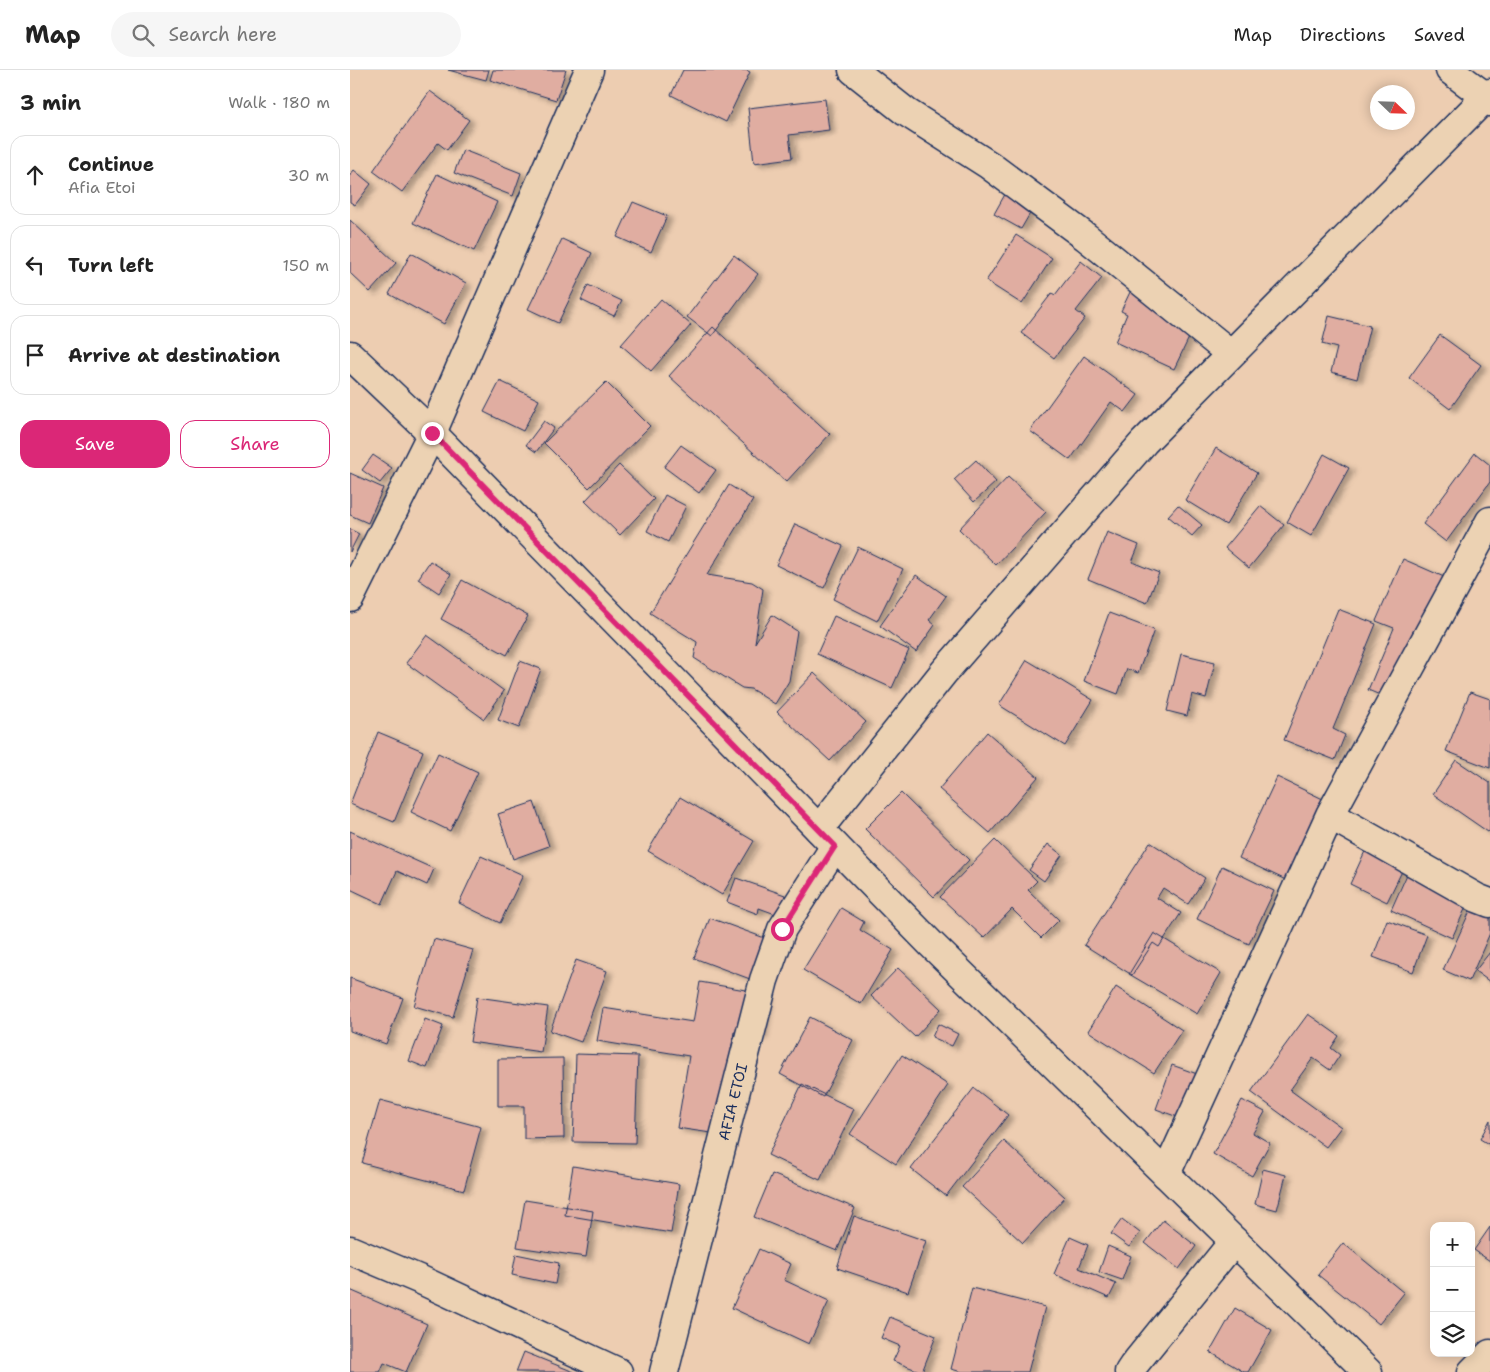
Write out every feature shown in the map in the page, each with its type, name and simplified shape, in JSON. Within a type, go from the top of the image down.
[{"type":"street","points":[[350,598],[432,433],[589,70]]},
{"type":"street","points":[[853,70],[906,112],[989,166],[1086,237],[1231,354]]},
{"type":"street","points":[[1450,70],[1489,97]]},
{"type":"street","name":"AFIA ETOI","points":[[664,1372],[764,980],[782,929],[827,837],[951,664],[1144,442],[1489,97]]},
{"type":"street","points":[[350,355],[432,433],[931,944],[1368,1372]]},
{"type":"street","points":[[1166,1174],[1330,816],[1490,521]]},
{"type":"street","points":[[1330,816],[1490,904]]},
{"type":"street","points":[[1130,1372],[1234,1241]]},
{"type":"street","points":[[350,1250],[421,1280],[618,1372]]},
{"type":"street","points":[[1472,1372],[1490,1354]]},
{"type":"building","points":[[448,70],[489,70],[486,80]]},
{"type":"building","points":[[493,70],[566,70],[556,100],[490,80]]},
{"type":"building","points":[[683,70],[746,70],[750,72],[726,122],[671,95]]},
{"type":"building","points":[[430,91],[469,120],[447,150],[438,143],[402,192],[373,171]]},
{"type":"building","points":[[825,99],[829,130],[789,135],[792,158],[754,163],[748,108]]},
{"type":"building","points":[[463,150],[521,173],[513,196],[454,173]]},
{"type":"building","points":[[354,170],[371,184],[355,205],[350,202],[350,175]]},
{"type":"building","points":[[437,174],[497,202],[474,251],[413,223]]},
{"type":"building","points":[[1013,180],[1040,196],[1021,229],[994,214]]},
{"type":"building","points":[[633,202],[667,216],[651,252],[617,237]]},
{"type":"building","points":[[350,220],[396,263],[370,292],[350,273]]},
{"type":"building","points":[[1016,235],[1052,258],[1022,304],[986,281]]},
{"type":"building","points":[[562,239],[592,253],[558,323],[528,309]]},
{"type":"building","points":[[411,253],[466,283],[444,324],[389,294]]},
{"type":"building","points":[[734,255],[758,274],[712,336],[687,317]]},
{"type":"building","points":[[1081,261],[1102,278],[1076,311],[1085,318],[1054,358],[1021,333],[1052,293],[1055,295]]},
{"type":"building","points":[[588,285],[622,301],[614,316],[581,300]]},
{"type":"building","points":[[1131,290],[1197,321],[1174,369],[1115,342],[1127,314],[1121,311]]},
{"type":"building","points":[[661,299],[691,325],[651,371],[621,345]]},
{"type":"building","points":[[1329,316],[1370,326],[1357,379],[1331,372],[1337,348],[1322,344]]},
{"type":"building","points":[[713,327],[830,434],[786,482],[669,376]]},
{"type":"building","points":[[1440,335],[1481,365],[1450,409],[1409,378]]},
{"type":"building","points":[[1084,356],[1138,395],[1125,412],[1111,402],[1070,460],[1030,431]]},
{"type":"building","points":[[500,381],[539,400],[523,431],[484,412]]},
{"type":"building","points":[[606,382],[650,426],[589,488],[544,443]]},
{"type":"building","points":[[544,421],[554,428],[536,452],[526,445]]},
{"type":"building","points":[[681,445],[716,470],[699,493],[664,467]]},
{"type":"building","points":[[1216,448],[1257,473],[1226,525],[1185,500]]},
{"type":"building","points":[[1475,453],[1490,465],[1490,482],[1446,542],[1423,524]]},
{"type":"building","points":[[1324,454],[1349,468],[1311,536],[1287,522]]},
{"type":"building","points":[[373,455],[392,468],[380,483],[362,470]]},
{"type":"building","points":[[976,460],[996,482],[974,502],[954,480]]},
{"type":"building","points":[[619,465],[654,499],[620,535],[585,501]]},
{"type":"building","points":[[350,473],[383,488],[368,523],[350,515]]},
{"type":"building","points":[[1008,477],[1046,512],[996,565],[959,529]]},
{"type":"building","points":[[729,485],[753,500],[707,575],[752,582],[763,589],[755,643],[772,615],[797,631],[789,681],[775,704],[751,689],[742,688],[694,658],[697,642],[650,613]]},
{"type":"building","points":[[665,495],[686,506],[668,542],[647,531]]},
{"type":"building","points":[[1178,505],[1202,525],[1192,536],[1168,516]]},
{"type":"building","points":[[1260,506],[1284,525],[1249,568],[1225,548]]},
{"type":"building","points":[[795,524],[843,546],[824,588],[776,565]]},
{"type":"building","points":[[350,529],[359,534],[350,552]]},
{"type":"building","points":[[1107,532],[1139,545],[1132,562],[1159,573],[1147,603],[1088,579]]},
{"type":"building","points":[[858,547],[903,569],[877,621],[833,599]]},
{"type":"building","points":[[1403,559],[1444,577],[1392,700],[1368,690],[1394,628],[1376,621]]},
{"type":"building","points":[[430,561],[451,574],[439,593],[418,579]]},
{"type":"building","points":[[916,575],[946,596],[929,620],[935,625],[916,652],[880,626]]},
{"type":"building","points":[[462,580],[528,616],[507,655],[441,619]]},
{"type":"building","points":[[1338,609],[1376,624],[1333,729],[1345,735],[1335,760],[1284,740]]},
{"type":"building","points":[[1109,613],[1154,630],[1138,673],[1127,669],[1118,694],[1084,681]]},
{"type":"building","points":[[834,616],[909,650],[892,688],[817,654]]},
{"type":"building","points":[[427,635],[504,691],[484,719],[406,663]]},
{"type":"building","points":[[1181,654],[1215,662],[1206,698],[1192,694],[1187,716],[1167,711]]},
{"type":"building","points":[[1027,660],[1093,700],[1065,746],[999,705]]},
{"type":"building","points":[[520,661],[541,669],[519,728],[498,720]]},
{"type":"building","points":[[814,673],[866,722],[830,761],[777,712]]},
{"type":"building","points":[[1470,692],[1490,699],[1490,768],[1446,751]]},
{"type":"building","points":[[378,732],[423,751],[394,822],[350,804]]},
{"type":"building","points":[[987,732],[1038,777],[990,833],[939,789]]},
{"type":"building","points":[[438,753],[478,772],[450,831],[411,812]]},
{"type":"building","points":[[1456,760],[1490,783],[1490,830],[1488,832],[1433,794]]},
{"type":"building","points":[[1277,777],[1327,801],[1288,881],[1239,858]]},
{"type":"building","points":[[901,793],[969,860],[934,897],[865,829]]},
{"type":"building","points":[[680,797],[754,841],[722,895],[648,851]]},
{"type":"building","points":[[534,802],[549,846],[513,859],[498,814]]},
{"type":"building","points":[[350,831],[434,869],[427,885],[397,871],[382,904],[350,889]]},
{"type":"building","points":[[995,840],[1037,881],[1028,890],[1059,920],[1041,938],[1012,909],[984,938],[940,897]]},
{"type":"building","points":[[1150,842],[1205,878],[1188,904],[1163,888],[1157,898],[1181,913],[1159,947],[1153,943],[1132,975],[1084,945]]},
{"type":"building","points":[[1048,844],[1062,855],[1044,881],[1029,870]]},
{"type":"building","points":[[1366,849],[1404,867],[1387,902],[1350,884]]},
{"type":"building","points":[[481,856],[523,875],[500,923],[459,903]]},
{"type":"building","points":[[1413,861],[1474,889],[1452,938],[1391,910]]},
{"type":"building","points":[[1222,866],[1274,891],[1249,944],[1197,919]]},
{"type":"building","points":[[736,878],[785,895],[778,915],[759,908],[758,914],[727,902]]},
{"type":"building","points":[[1480,889],[1490,894],[1490,933],[1469,981],[1443,970]]},
{"type":"building","points":[[841,908],[864,922],[860,930],[893,950],[861,1004],[803,970]]},
{"type":"building","points":[[710,918],[781,944],[766,985],[694,958]]},
{"type":"building","points":[[1387,920],[1427,935],[1413,972],[1373,957]]},
{"type":"building","points":[[1154,933],[1221,973],[1197,1014],[1129,974]]},
{"type":"building","points":[[434,939],[473,950],[453,1017],[414,1006]]},
{"type":"building","points":[[1490,952],[1490,982],[1475,971]]},
{"type":"building","points":[[576,960],[607,971],[581,1042],[550,1031]]},
{"type":"building","points":[[898,968],[941,1009],[915,1037],[871,996]]},
{"type":"building","points":[[350,978],[403,998],[386,1044],[350,1031]]},
{"type":"building","points":[[700,982],[768,994],[761,1036],[734,1032],[718,1134],[677,1128],[689,1056],[597,1041],[603,1008],[693,1022]]},
{"type":"building","points":[[1116,987],[1182,1030],[1154,1073],[1088,1031]]},
{"type":"building","points":[[477,997],[548,1007],[541,1052],[470,1042]]},
{"type":"building","points":[[1308,1014],[1339,1036],[1331,1048],[1340,1055],[1330,1070],[1313,1058],[1290,1090],[1341,1127],[1326,1147],[1251,1092]]},
{"type":"building","points":[[810,1017],[853,1040],[823,1097],[780,1074]]},
{"type":"building","points":[[425,1019],[443,1026],[427,1068],[409,1061]]},
{"type":"building","points":[[938,1024],[958,1034],[952,1046],[932,1037]]},
{"type":"building","points":[[576,1054],[638,1056],[635,1143],[573,1142]]},
{"type":"building","points":[[902,1055],[948,1085],[896,1164],[850,1134]]},
{"type":"building","points":[[563,1058],[564,1138],[524,1139],[524,1106],[498,1106],[498,1059]]},
{"type":"building","points":[[1172,1065],[1200,1075],[1183,1119],[1156,1109]]},
{"type":"building","points":[[802,1084],[854,1109],[820,1180],[768,1155]]},
{"type":"building","points":[[974,1088],[1008,1115],[946,1196],[911,1169]]},
{"type":"building","points":[[380,1100],[481,1127],[464,1190],[362,1163]]},
{"type":"building","points":[[1242,1100],[1265,1112],[1253,1133],[1270,1143],[1252,1176],[1213,1154]]},
{"type":"building","points":[[1490,1120],[1490,1145],[1480,1139]]},
{"type":"building","points":[[1004,1141],[1065,1197],[1023,1243],[962,1187]]},
{"type":"building","points":[[573,1166],[679,1184],[671,1233],[565,1215]]},
{"type":"building","points":[[1263,1169],[1286,1175],[1277,1210],[1255,1204]]},
{"type":"building","points":[[772,1174],[855,1208],[837,1251],[754,1217]]},
{"type":"building","points":[[525,1200],[593,1211],[586,1257],[517,1247]]},
{"type":"building","points":[[854,1216],[926,1241],[908,1292],[837,1268]]},
{"type":"building","points":[[1122,1219],[1140,1233],[1129,1247],[1111,1234]]},
{"type":"building","points":[[1163,1220],[1196,1246],[1179,1269],[1145,1243]]},
{"type":"building","points":[[1490,1227],[1490,1261],[1475,1251]]},
{"type":"building","points":[[1070,1237],[1088,1245],[1079,1268],[1116,1284],[1109,1298],[1054,1274]]},
{"type":"building","points":[[1343,1243],[1404,1293],[1379,1324],[1318,1275]]},
{"type":"building","points":[[1108,1246],[1131,1256],[1122,1280],[1099,1272]]},
{"type":"building","points":[[759,1249],[791,1264],[784,1280],[829,1301],[809,1344],[732,1308]]},
{"type":"building","points":[[516,1254],[559,1263],[555,1284],[512,1275]]},
{"type":"building","points":[[972,1288],[1045,1307],[1028,1372],[962,1372],[951,1369]]},
{"type":"building","points":[[350,1290],[427,1324],[406,1372],[384,1363],[380,1372],[350,1372]]},
{"type":"building","points":[[1235,1308],[1272,1330],[1248,1372],[1244,1372],[1210,1352]]},
{"type":"building","points":[[890,1317],[936,1336],[922,1372],[893,1361],[900,1346],[881,1338]]},
{"type":"building","points":[[524,1352],[574,1372],[516,1372]]},
{"type":"route","points":[[432,433],[835,846],[782,929]]}]
